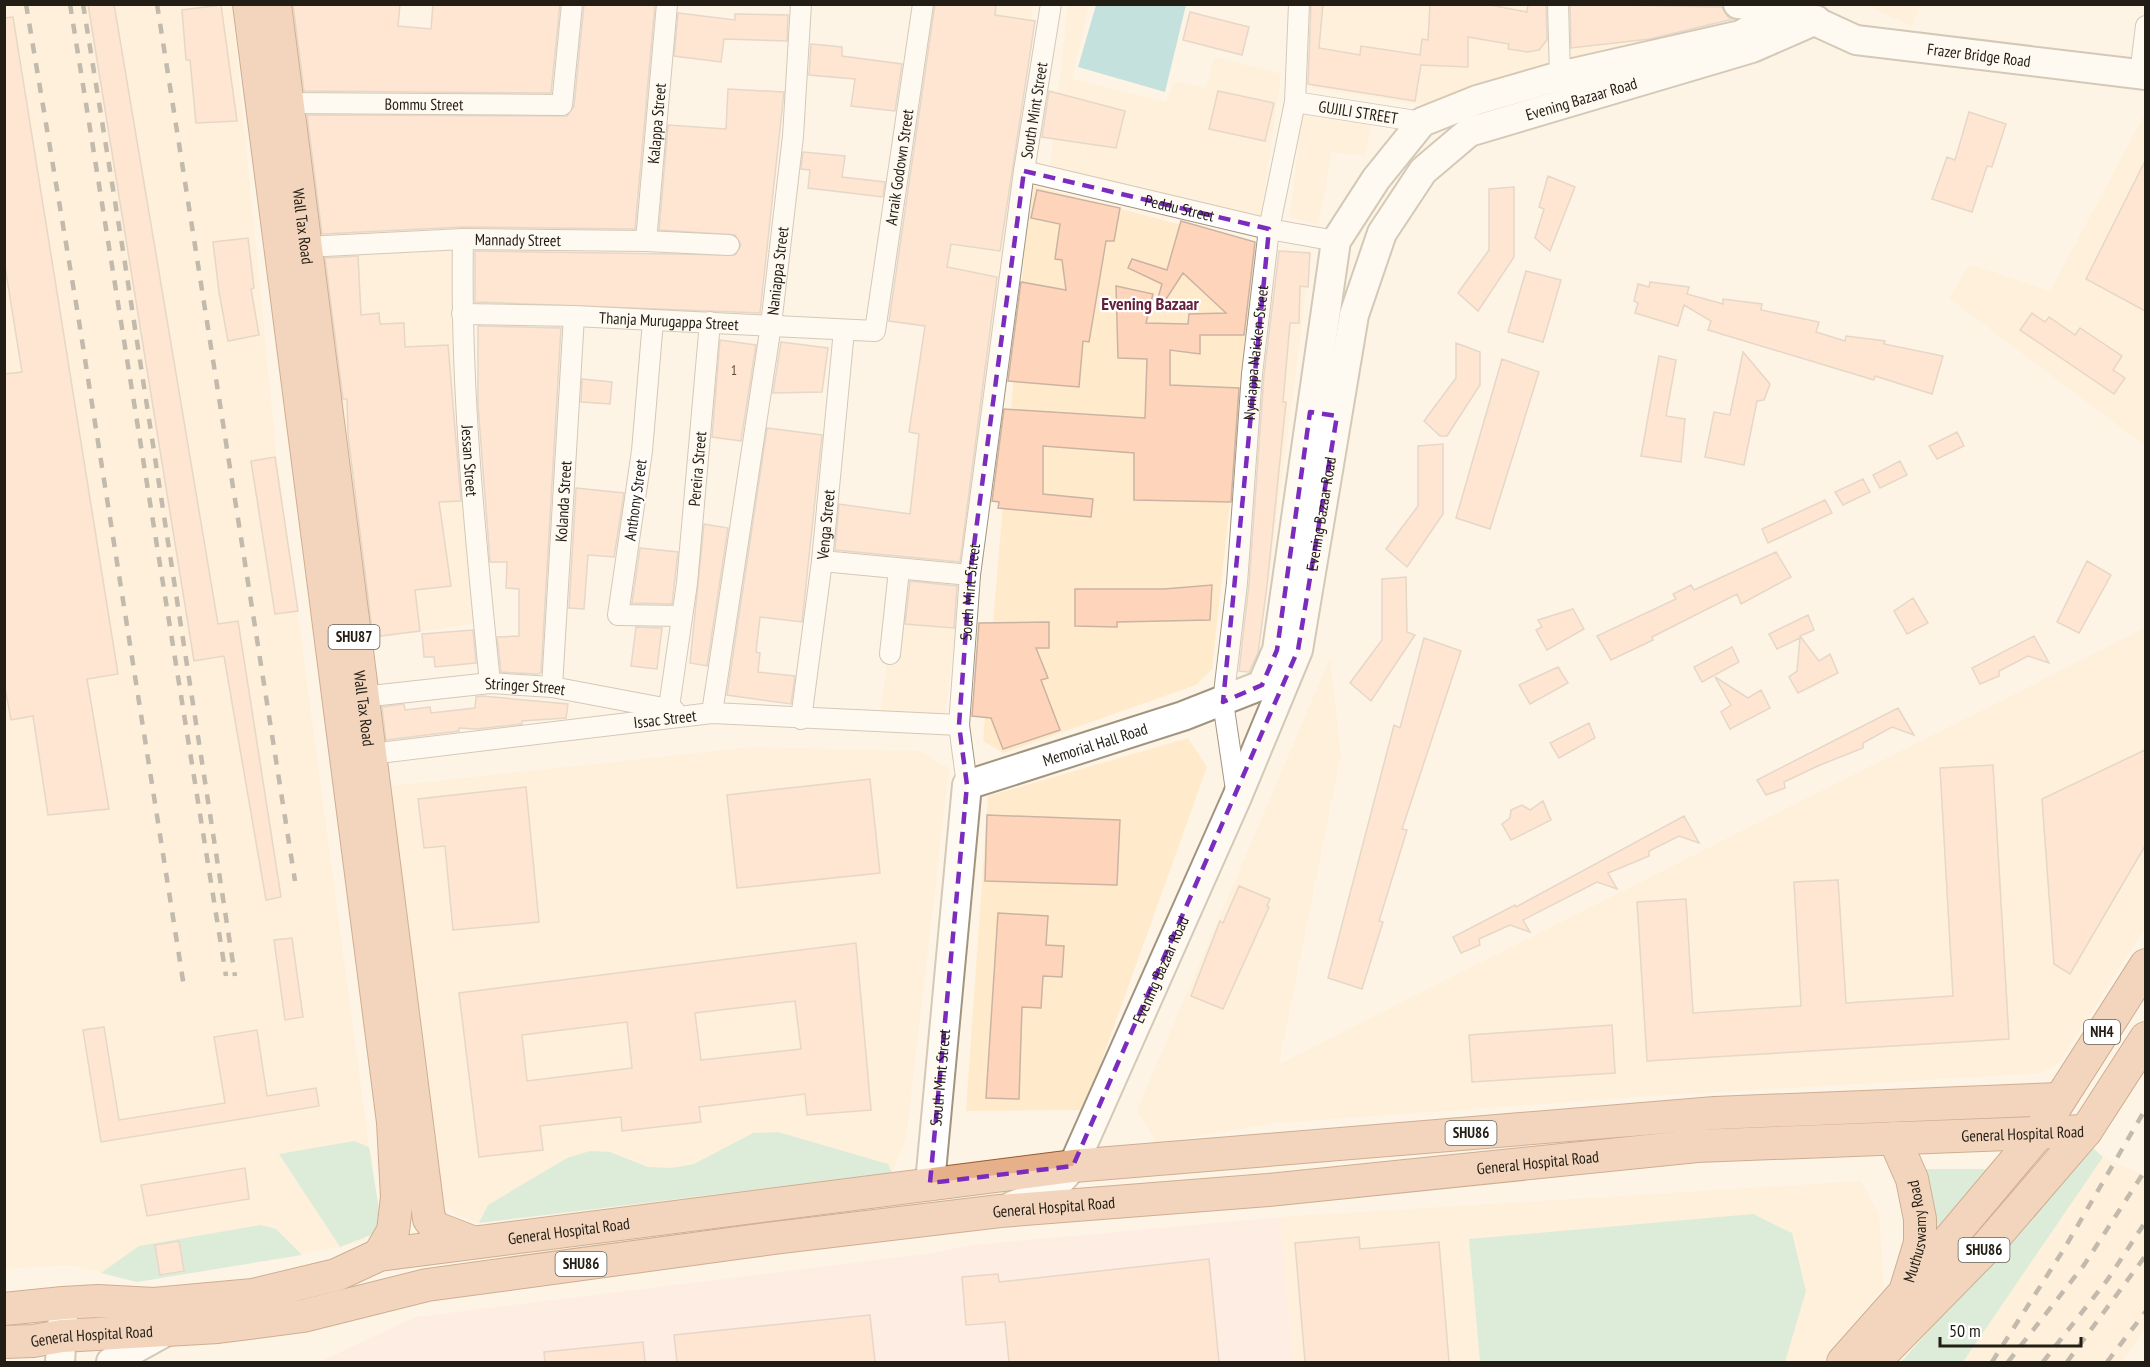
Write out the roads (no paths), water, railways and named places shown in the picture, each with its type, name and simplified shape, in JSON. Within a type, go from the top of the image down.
[{"type":"main road","name":"Wall Tax Road","points":[[249,4],[393,1122],[397,1197],[393,1231],[379,1255]]},
{"type":"main road","name":"Wall Tax Road","points":[[275,4],[429,1219],[436,1228],[472,1242]]},
{"type":"main road","name":"Frazer Bridge Road","points":[[1738,4],[1787,6],[1821,12],[1856,40],[2143,74]]},
{"type":"main road","name":"Evening Bazaar Road","points":[[1000,1211],[1052,1190],[1073,1166],[1237,797],[1298,650],[1324,414],[1336,241],[1376,179],[1422,122],[1477,100],[1560,76],[1741,35],[1787,6]]},
{"type":"main road","name":"Evening Bazaar Road","points":[[1262,685],[1277,650],[1324,414],[1354,315],[1382,233],[1423,171],[1469,132],[1752,48],[1821,12]]},
{"type":"main road","name":"Memorial Hall Road","points":[[967,785],[998,777],[1223,702],[1262,685]]},
{"type":"main road","name":"South Mint Street","points":[[930,1184],[967,785]]},
{"type":"main road","name":"Muthuswamy Road","points":[[1857,1358],[1905,1292],[2038,1134],[2145,965]]},
{"type":"main road","name":"Muthuswamy Road","points":[[1857,1358],[1982,1252],[2086,1131],[2145,1038]]},
{"type":"main road","name":"General Hospital Road","points":[[17,1309],[63,1303],[99,1301],[154,1304],[253,1295],[336,1275],[379,1255],[1073,1166],[1715,1113],[2059,1099],[2086,1131]]},
{"type":"main road","name":"General Hospital Road","points":[[40,1345],[303,1316],[427,1285],[774,1238],[1000,1211],[1268,1190],[1697,1146],[2086,1131]]},
{"type":"main road","name":"Muthuswamy Road","points":[[1894,1138],[1912,1179],[1920,1219],[1920,1243],[1905,1292]]},
{"type":"main road","points":[[40,1345],[63,1303]]},
{"type":"main road","points":[[111,1362],[165,1332]]},
{"type":"street","name":"Bommu Street","points":[[286,104],[562,105],[572,4]]},
{"type":"street","name":"Kalappa Street","points":[[646,241],[668,4]]},
{"type":"street","name":"Naniappa Street","points":[[712,713],[771,325],[792,136],[801,4]]},
{"type":"street","name":"Arraik Godown Street","points":[[875,331],[922,4]]},
{"type":"street","name":"South Mint Street","points":[[967,785],[959,725],[970,575],[1024,171],[1051,4]]},
{"type":"street","name":"Nyniappa Naicken Street","points":[[1223,702],[1237,583],[1252,374],[1269,229],[1295,102],[1299,4]]},
{"type":"street","points":[[1558,4],[1560,76]]},
{"type":"street","points":[[2143,74],[2145,26]]},
{"type":"street","name":"GUJILI STREET","points":[[1295,102],[1422,122]]},
{"type":"street","name":"Peddu Street","points":[[1024,171],[1269,229],[1336,241]]},
{"type":"street","name":"Mannady Street","points":[[305,247],[463,239],[646,241],[729,245]]},
{"type":"street","name":"Jessan Street","points":[[463,239],[462,314],[472,501],[490,683]]},
{"type":"street","name":"Thanja Murugappa Street","points":[[462,314],[574,316],[875,331]]},
{"type":"street","name":"Kolanda Street","points":[[552,687],[574,316]]},
{"type":"street","name":"Anthony Street","points":[[653,321],[642,451],[618,615],[681,616]]},
{"type":"street","name":"Pereira Street","points":[[677,712],[681,616],[687,583],[710,322]]},
{"type":"street","name":"Venga Street","points":[[801,719],[822,561],[844,330]]},
{"type":"street","points":[[822,561],[970,575]]},
{"type":"street","points":[[890,654],[899,570]]},
{"type":"street","name":"Stringer Street","points":[[362,697],[490,683],[552,687],[677,712]]},
{"type":"street","points":[[1223,702],[1237,797]]},
{"type":"street","name":"Issac Street","points":[[371,754],[677,712],[959,725]]},
{"type":"water","points":[[1096,5],[1186,5],[1165,92],[1078,67]]},
{"type":"railway","points":[[26,4],[78,315],[184,987]]},
{"type":"railway","points":[[70,4],[226,976]]},
{"type":"railway","points":[[83,4],[235,976]]},
{"type":"railway","points":[[157,4],[295,881]]},
{"type":"railway","points":[[1992,1362],[2064,1249],[2146,1108]]},
{"type":"railway","points":[[2008,1362],[2084,1265],[2146,1169]]},
{"type":"railway","points":[[2043,1362],[2108,1279],[2146,1221]]},
{"type":"railway","points":[[2067,1362],[2146,1255]]},
{"type":"railway","points":[[2107,1362],[2146,1311]]},
{"type":"district","name":"Evening Bazaar","points":[[1150,304]]}]
